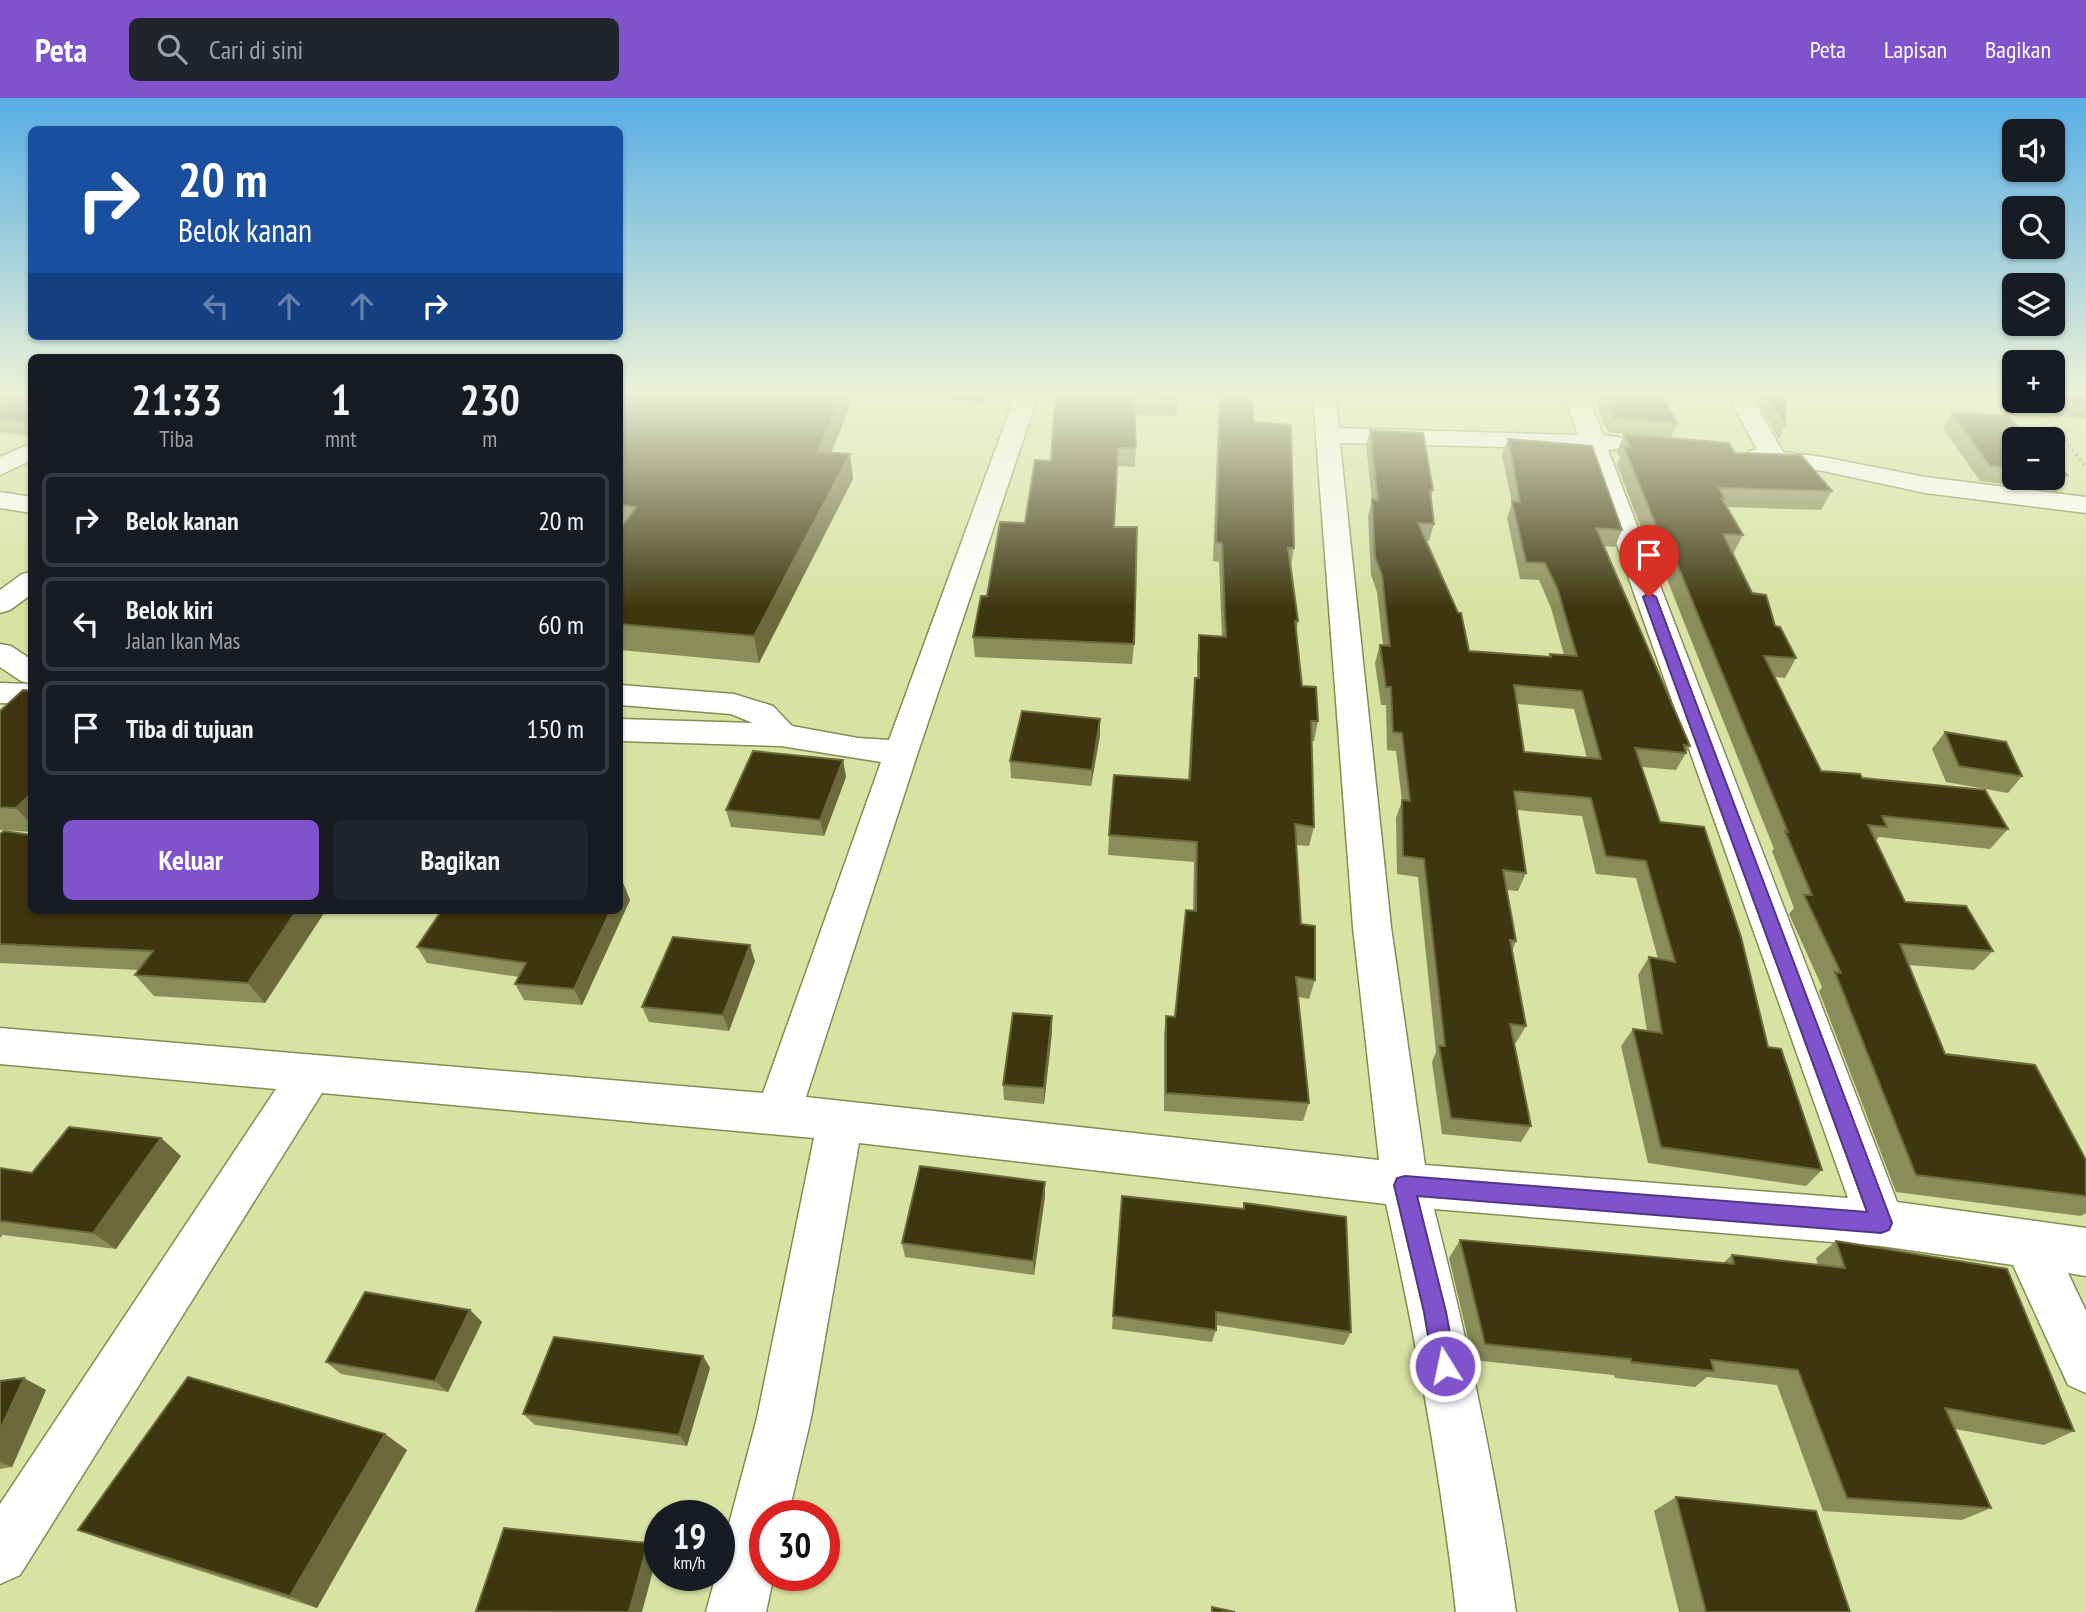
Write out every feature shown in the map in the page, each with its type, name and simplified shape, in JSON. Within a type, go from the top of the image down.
[{"type":"street","points":[[778,1114],[901,752],[1002,467]]},
{"type":"street","points":[[1331,467],[1372,927],[1405,1185],[1435,1312],[1479,1555],[1486,1612]]},
{"type":"street","points":[[1602,467],[1881,1223]]},
{"type":"street","points":[[1826,467],[1925,485],[2086,505]]},
{"type":"street","points":[[0,500],[28,504]]},
{"type":"street","points":[[0,604],[28,583]]},
{"type":"street","points":[[0,653],[28,671]]},
{"type":"street","points":[[0,693],[28,694]]},
{"type":"street","points":[[623,695],[734,704],[761,713],[781,736]]},
{"type":"street","points":[[623,730],[781,736],[859,749],[901,752]]},
{"type":"street","points":[[0,1046],[778,1114],[1405,1185],[1881,1223],[2086,1252]]},
{"type":"street","points":[[0,1555],[310,1074]]},
{"type":"street","points":[[736,1612],[784,1418],[840,1122]]},
{"type":"street","points":[[2029,1245],[2086,1367]]},
{"type":"building","points":[[623,467],[843,467],[754,636],[623,624],[623,525],[636,507],[623,505]]},
{"type":"building","points":[[1034,467],[1117,467],[1114,527],[1137,527],[1134,644],[973,637],[981,596],[987,596],[1000,522],[1025,523]]},
{"type":"building","points":[[1218,467],[1292,467],[1294,548],[1288,548],[1298,621],[1295,621],[1302,686],[1316,687],[1318,721],[1311,721],[1314,827],[1295,824],[1301,924],[1315,926],[1315,980],[1296,977],[1309,1103],[1166,1093],[1166,1016],[1175,1017],[1186,910],[1196,911],[1197,842],[1109,835],[1114,775],[1190,780],[1195,678],[1199,678],[1199,635],[1226,637],[1222,543],[1216,542]]},
{"type":"building","points":[[1374,467],[1429,467],[1434,524],[1418,523],[1458,613],[1461,613],[1469,651],[1551,657],[1550,654],[1577,656],[1558,590],[1545,563],[1526,562],[1512,501],[1520,502],[1513,467],[1599,467],[1622,530],[1596,528],[1690,746],[1684,745],[1686,753],[1635,748],[1660,822],[1704,827],[1741,937],[1768,1047],[1781,1049],[1822,1170],[1661,1147],[1633,1029],[1662,1033],[1649,957],[1675,962],[1646,861],[1606,856],[1591,798],[1514,791],[1526,873],[1503,870],[1516,941],[1510,940],[1526,1026],[1510,1024],[1531,1126],[1451,1118],[1439,1046],[1445,1046],[1424,859],[1403,856],[1402,800],[1410,801],[1402,733],[1393,732],[1391,687],[1386,687],[1380,645],[1390,646],[1382,575],[1375,557],[1372,499],[1378,500]],"holes":[[[1514,685],[1582,691],[1601,759],[1524,752]]]},
{"type":"building","points":[[1632,467],[1811,467],[1832,491],[1719,488],[1725,499],[1722,499],[1743,535],[1723,534],[1752,593],[1766,595],[1775,626],[1780,627],[1796,658],[1764,656],[1821,771],[1860,774],[1862,778],[1985,790],[2008,829],[1882,816],[1887,827],[1868,825],[1905,902],[1966,906],[1993,951],[1900,944],[1945,1054],[2035,1065],[2086,1160],[2086,1196],[1916,1175],[1835,972],[1841,973],[1804,895],[1812,895],[1785,831],[1788,832],[1663,530],[1658,530]]},
{"type":"building","points":[[23,690],[28,691],[28,797],[16,808],[0,807],[0,711]]},
{"type":"building","points":[[1022,711],[1100,719],[1092,770],[1010,761]]},
{"type":"building","points":[[1945,732],[2006,742],[2022,776],[1959,766]]},
{"type":"building","points":[[753,751],[843,760],[820,820],[726,810]]},
{"type":"building","points":[[4,831],[28,834],[28,914],[294,914],[248,983],[135,975],[153,951],[0,944],[0,834]]},
{"type":"building","points":[[439,914],[609,914],[574,989],[515,984],[526,963],[417,947]]},
{"type":"building","points":[[673,937],[750,945],[723,1015],[642,1007]]},
{"type":"building","points":[[1013,1013],[1052,1016],[1044,1088],[1003,1085]]},
{"type":"building","points":[[69,1127],[161,1138],[93,1233],[0,1221],[0,1168],[32,1173]]},
{"type":"building","points":[[920,1166],[1045,1182],[1033,1261],[902,1243]]},
{"type":"building","points":[[1122,1196],[1244,1209],[1244,1203],[1346,1217],[1351,1332],[1216,1312],[1216,1330],[1113,1316]]},
{"type":"building","points":[[1460,1240],[1734,1264],[1732,1255],[1845,1268],[1836,1241],[2007,1269],[2074,1431],[1945,1408],[1991,1508],[1847,1498],[1798,1370],[1711,1360],[1714,1371],[1631,1362],[1631,1359],[1485,1344]]},
{"type":"building","points":[[365,1292],[470,1310],[435,1381],[326,1362]]},
{"type":"building","points":[[554,1337],[703,1356],[679,1435],[523,1414]]},
{"type":"building","points":[[188,1377],[385,1434],[290,1596],[78,1530]]},
{"type":"building","points":[[24,1378],[0,1430],[0,1381]]},
{"type":"building","points":[[1676,1497],[1816,1511],[1850,1612],[1706,1612]]},
{"type":"building","points":[[504,1528],[644,1543],[644,1558],[629,1612],[476,1611]]},
{"type":"building","points":[[1212,1607],[1235,1612],[1212,1612]]},
{"type":"route","points":[[1445,1366],[1405,1185],[1881,1223],[1649,597]]}]
